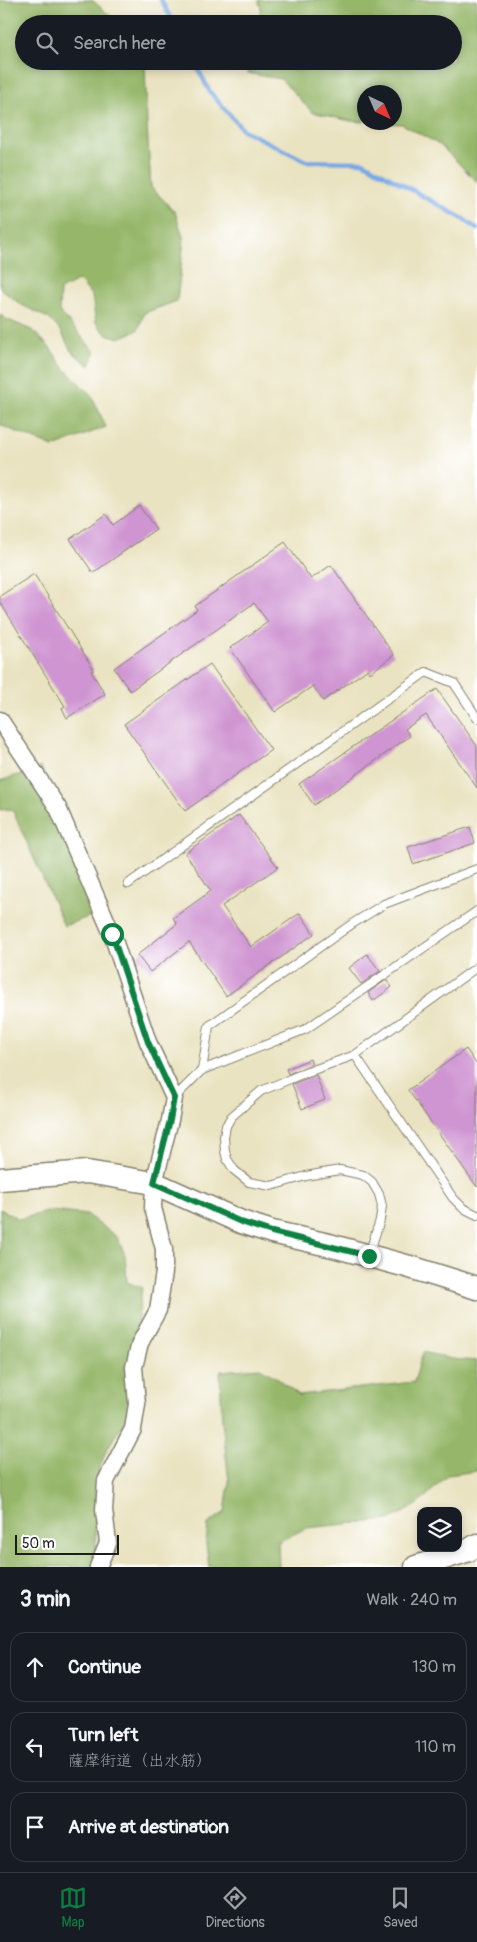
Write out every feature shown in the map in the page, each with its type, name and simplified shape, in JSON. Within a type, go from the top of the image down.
[{"type":"street","points":[[0,720],[58,808],[112,934],[148,1042],[174,1098],[154,1183],[154,1208],[164,1249],[158,1310],[140,1343],[134,1367],[137,1404],[132,1429],[106,1481],[104,1510],[108,1542],[98,1567]]},
{"type":"street","points":[[0,1179],[87,1172],[154,1183],[272,1232],[369,1256],[477,1288]]},
{"type":"street","points":[[416,1567],[469,1550],[477,1544]]},
{"type":"lane","points":[[128,884],[426,672],[454,682],[477,718]]},
{"type":"lane","points":[[202,1070],[209,1026],[352,924],[384,904],[477,869]]},
{"type":"lane","points":[[174,1098],[202,1070],[306,1029],[477,912]]},
{"type":"lane","points":[[369,1256],[380,1220],[382,1206],[379,1194],[372,1182],[363,1175],[340,1170],[306,1176],[271,1186],[258,1184],[242,1177],[234,1170],[225,1151],[224,1137],[231,1117],[261,1091],[355,1055],[477,968]]},
{"type":"lane","points":[[355,1055],[453,1198],[463,1208],[477,1216]]},
{"type":"green space","points":[[0,0],[92,0],[110,15],[15,15],[15,70],[145,70],[151,187],[175,212],[184,240],[177,301],[144,313],[138,330],[119,338],[106,334],[96,323],[92,296],[79,280],[60,290],[59,311],[95,352],[90,366],[71,351],[61,331],[48,318],[22,305],[0,289]]},
{"type":"green space","points":[[258,0],[477,0],[477,182],[440,145],[402,124],[402,85],[357,85],[357,122],[350,121],[312,112],[281,79],[247,73],[248,70],[462,70],[462,15],[259,15],[261,8]]},
{"type":"green space","points":[[0,314],[6,319],[34,331],[50,348],[65,369],[92,396],[106,427],[53,447],[0,425]]},
{"type":"green space","points":[[41,767],[75,850],[107,910],[64,926],[12,809],[0,810],[0,781]]},
{"type":"green space","points":[[0,1209],[19,1219],[51,1211],[87,1215],[117,1237],[125,1255],[127,1282],[142,1288],[132,1362],[129,1414],[107,1449],[99,1469],[95,1513],[96,1554],[93,1567],[0,1567]]},
{"type":"green space","points":[[423,1352],[452,1359],[477,1361],[477,1471],[448,1475],[417,1505],[389,1520],[306,1528],[278,1542],[279,1567],[209,1567],[206,1544],[208,1524],[225,1512],[229,1482],[222,1421],[220,1371],[260,1368],[299,1395],[414,1382]]},
{"type":"building","points":[[139,506],[156,529],[93,573],[70,539],[106,514],[113,525]]},
{"type":"building","points":[[285,542],[311,579],[331,565],[394,655],[370,673],[368,669],[323,701],[313,686],[275,712],[230,648],[268,622],[254,603],[130,691],[114,668],[197,610],[195,606]]},
{"type":"building","points":[[34,574],[94,670],[91,671],[105,694],[67,718],[62,708],[65,706],[0,602],[0,596]]},
{"type":"building","points":[[210,664],[271,750],[185,811],[124,724]]},
{"type":"building","points":[[437,689],[477,746],[477,788],[426,715],[405,729],[410,736],[314,805],[299,784]]},
{"type":"building","points":[[239,815],[278,867],[222,906],[251,947],[300,913],[314,934],[226,996],[189,942],[150,972],[137,955],[177,924],[173,918],[211,891],[185,853]]},
{"type":"building","points":[[470,827],[475,843],[413,864],[408,847]]},
{"type":"building","points":[[367,954],[380,971],[361,984],[349,968]]},
{"type":"building","points":[[386,980],[392,987],[373,1001],[368,993]]},
{"type":"building","points":[[466,1049],[477,1065],[477,1187],[408,1090]]},
{"type":"building","points":[[310,1059],[312,1064],[288,1074],[286,1069]]},
{"type":"building","points":[[316,1075],[325,1100],[302,1109],[292,1084]]},
{"type":"waterway","points":[[161,0],[169,15]]},
{"type":"waterway","points":[[199,70],[210,92],[243,130],[306,161],[363,162],[465,220],[477,229]]},
{"type":"route","points":[[112,934],[148,1042],[174,1098],[154,1183],[223,1212],[241,1222],[272,1232],[369,1256]]}]
